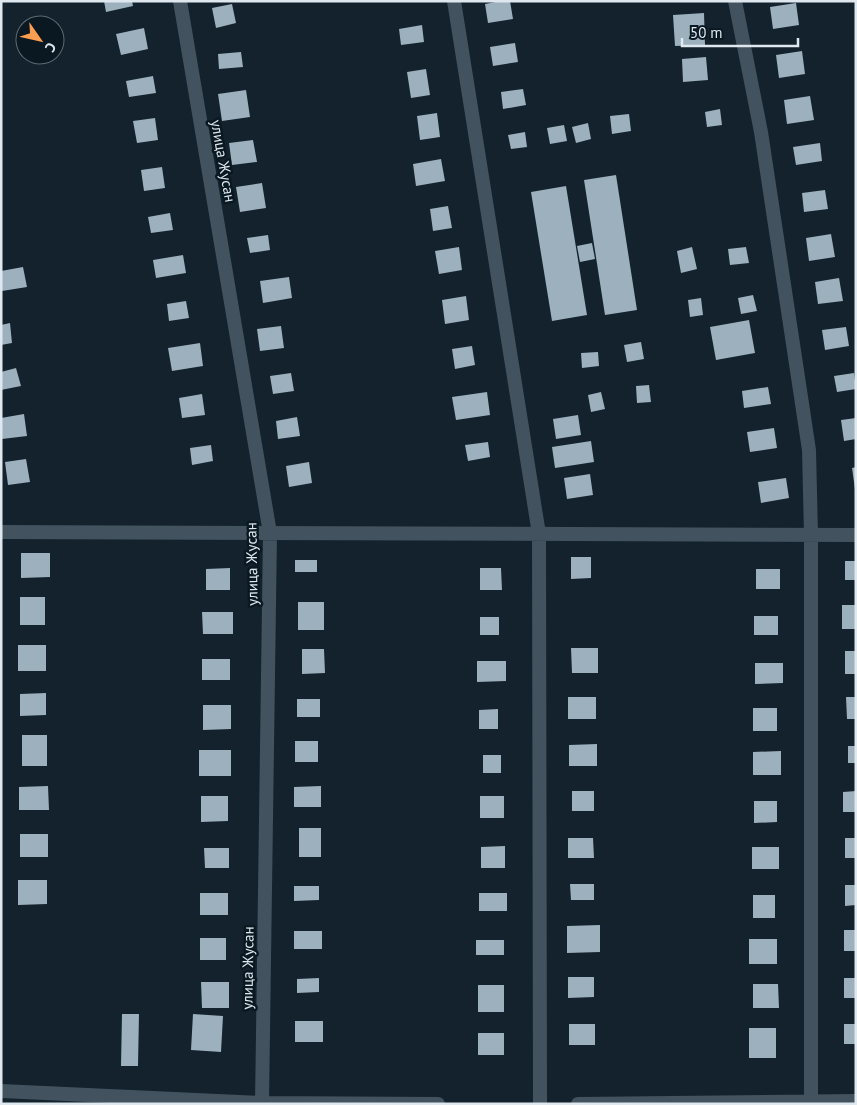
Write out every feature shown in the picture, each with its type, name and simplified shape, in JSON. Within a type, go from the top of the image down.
[{"type":"street","name":"улица Жусан","points":[[180,1],[270,533],[262,1103]]},
{"type":"street","points":[[454,1],[539,534],[540,1104]]},
{"type":"street","points":[[736,1],[761,132],[809,450],[811,535],[811,1103]]},
{"type":"street","points":[[1,532],[856,535]]},
{"type":"street","points":[[1,1091],[106,1100],[438,1104]]},
{"type":"street","points":[[578,1104],[811,1103],[856,1101]]},
{"type":"building","points":[[104,1],[132,1],[133,6],[106,12]]},
{"type":"building","points":[[510,1],[513,19],[488,23],[485,4]]},
{"type":"building","points":[[796,3],[799,25],[773,29],[770,7]]},
{"type":"building","points":[[232,4],[236,23],[216,28],[212,8]]},
{"type":"building","points":[[704,13],[705,45],[675,46],[673,15]]},
{"type":"building","points":[[422,25],[424,42],[401,45],[399,29]]},
{"type":"building","points":[[144,28],[148,49],[121,55],[116,34]]},
{"type":"building","points":[[515,43],[518,62],[493,66],[490,47]]},
{"type":"building","points":[[802,51],[805,74],[779,78],[776,55]]},
{"type":"building","points":[[241,52],[243,67],[219,69],[218,54]]},
{"type":"building","points":[[706,57],[708,80],[683,82],[682,59]]},
{"type":"building","points":[[426,69],[430,95],[411,98],[407,72]]},
{"type":"building","points":[[153,76],[156,93],[129,97],[126,81]]},
{"type":"building","points":[[523,89],[526,105],[503,109],[501,92]]},
{"type":"building","points":[[246,90],[250,117],[222,121],[218,94]]},
{"type":"building","points":[[810,96],[814,120],[787,124],[784,100]]},
{"type":"building","points":[[720,109],[722,125],[707,127],[705,112]]},
{"type":"building","points":[[437,113],[440,137],[420,140],[417,116]]},
{"type":"building","points":[[629,114],[631,131],[612,134],[610,116]]},
{"type":"building","points":[[155,118],[158,140],[137,143],[133,121]]},
{"type":"building","points":[[588,123],[591,139],[576,143],[572,127]]},
{"type":"building","points":[[564,125],[567,141],[550,144],[547,128]]},
{"type":"building","points":[[525,132],[527,147],[511,149],[508,135]]},
{"type":"building","points":[[253,140],[257,162],[232,165],[229,143]]},
{"type":"building","points":[[820,143],[822,161],[796,165],[793,147]]},
{"type":"building","points":[[441,159],[445,181],[416,186],[413,164]]},
{"type":"building","points":[[162,167],[165,188],[144,191],[141,170]]},
{"type":"building","points":[[616,175],[637,310],[605,315],[584,180]]},
{"type":"building","points":[[262,183],[266,208],[240,212],[236,187]]},
{"type":"building","points":[[566,186],[587,315],[552,321],[531,192]]},
{"type":"building","points":[[825,190],[828,209],[804,212],[802,193]]},
{"type":"building","points":[[448,206],[452,228],[433,231],[430,209]]},
{"type":"building","points":[[170,213],[173,230],[151,233],[148,217]]},
{"type":"building","points":[[831,234],[835,257],[809,261],[806,238]]},
{"type":"building","points":[[268,235],[270,250],[250,253],[247,238]]},
{"type":"building","points":[[592,243],[595,259],[580,262],[577,246]]},
{"type":"building","points":[[459,247],[462,270],[439,274],[435,251]]},
{"type":"building","points":[[692,247],[697,269],[681,273],[677,251]]},
{"type":"building","points":[[746,247],[749,263],[730,265],[728,249]]},
{"type":"building","points":[[183,255],[186,273],[156,278],[153,260]]},
{"type":"building","points":[[23,267],[27,287],[2,291],[1,271]]},
{"type":"building","points":[[289,277],[292,298],[263,303],[260,281]]},
{"type":"building","points":[[839,278],[843,301],[818,304],[815,282]]},
{"type":"building","points":[[753,295],[757,311],[741,314],[738,298]]},
{"type":"building","points":[[466,296],[469,320],[445,324],[442,300]]},
{"type":"building","points":[[701,298],[703,315],[690,317],[688,300]]},
{"type":"building","points":[[186,301],[189,318],[169,321],[167,304]]},
{"type":"building","points":[[749,320],[755,353],[716,360],[710,327]]},
{"type":"building","points":[[10,323],[12,343],[1,345],[1,325]]},
{"type":"building","points":[[281,326],[284,348],[260,351],[257,329]]},
{"type":"building","points":[[846,327],[849,346],[825,350],[822,330]]},
{"type":"building","points":[[641,342],[644,359],[627,362],[624,345]]},
{"type":"building","points":[[200,343],[203,366],[172,371],[168,348]]},
{"type":"building","points":[[472,346],[475,365],[455,369],[452,349]]},
{"type":"building","points":[[598,352],[599,366],[582,368],[581,353]]},
{"type":"building","points":[[16,368],[21,386],[1,390],[1,372]]},
{"type":"building","points":[[291,373],[294,391],[273,394],[270,376]]},
{"type":"building","points":[[854,373],[856,389],[837,392],[834,376]]},
{"type":"building","points":[[649,385],[651,402],[637,403],[636,386]]},
{"type":"building","points":[[768,387],[771,404],[744,408],[742,391]]},
{"type":"building","points":[[487,392],[490,415],[456,420],[452,397]]},
{"type":"building","points":[[601,392],[605,409],[591,412],[588,395]]},
{"type":"building","points":[[202,394],[205,415],[182,418],[179,398]]},
{"type":"building","points":[[24,414],[27,436],[2,439],[1,418]]},
{"type":"building","points":[[578,415],[581,435],[556,439],[553,419]]},
{"type":"building","points":[[297,417],[300,436],[278,439],[276,421]]},
{"type":"building","points":[[856,418],[856,439],[844,441],[841,420]]},
{"type":"building","points":[[774,428],[777,448],[750,452],[747,432]]},
{"type":"building","points":[[591,441],[594,462],[555,468],[552,447]]},
{"type":"building","points":[[488,442],[490,457],[468,461],[465,445]]},
{"type":"building","points":[[211,445],[213,461],[192,465],[190,448]]},
{"type":"building","points":[[26,459],[30,482],[8,485],[5,462]]},
{"type":"building","points":[[309,462],[312,483],[289,487],[286,466]]},
{"type":"building","points":[[856,467],[856,488],[855,489],[852,468]]},
{"type":"building","points":[[590,474],[593,495],[567,499],[564,478]]},
{"type":"building","points":[[786,478],[789,498],[761,503],[758,482]]},
{"type":"building","points":[[21,553],[50,553],[50,577],[21,578]]},
{"type":"building","points":[[571,557],[591,557],[591,578],[571,579]]},
{"type":"building","points":[[295,560],[317,560],[317,572],[295,572]]},
{"type":"building","points":[[845,561],[856,561],[856,580],[845,580]]},
{"type":"building","points":[[230,568],[230,590],[206,590],[206,569]]},
{"type":"building","points":[[480,568],[501,568],[502,590],[480,590]]},
{"type":"building","points":[[756,569],[780,569],[780,589],[756,589]]},
{"type":"building","points":[[20,597],[45,597],[45,625],[20,625]]},
{"type":"building","points":[[298,602],[324,602],[324,630],[298,630]]},
{"type":"building","points":[[842,605],[856,605],[856,629],[842,629]]},
{"type":"building","points":[[202,612],[233,612],[233,634],[203,634]]},
{"type":"building","points":[[754,616],[778,616],[778,635],[754,635]]},
{"type":"building","points":[[480,617],[499,617],[499,635],[480,635]]},
{"type":"building","points":[[18,645],[46,645],[46,671],[18,671]]},
{"type":"building","points":[[571,648],[598,648],[598,673],[572,673]]},
{"type":"building","points":[[302,649],[324,649],[325,673],[302,674]]},
{"type":"building","points":[[845,651],[856,651],[856,674],[845,674]]},
{"type":"building","points":[[202,659],[230,659],[230,680],[202,680]]},
{"type":"building","points":[[477,661],[506,661],[506,681],[477,682]]},
{"type":"building","points":[[755,663],[783,663],[783,683],[755,684]]},
{"type":"building","points":[[46,693],[46,715],[20,716],[20,694]]},
{"type":"building","points":[[568,697],[596,697],[596,719],[568,719]]},
{"type":"building","points":[[846,697],[856,697],[856,719],[847,719]]},
{"type":"building","points":[[297,699],[320,699],[320,717],[297,717]]},
{"type":"building","points":[[203,705],[231,705],[231,729],[203,730]]},
{"type":"building","points":[[753,708],[777,708],[777,731],[753,731]]},
{"type":"building","points":[[498,709],[498,729],[479,729],[479,710]]},
{"type":"building","points":[[22,735],[47,735],[47,766],[22,766]]},
{"type":"building","points":[[295,741],[318,741],[318,762],[295,762]]},
{"type":"building","points":[[597,744],[597,766],[569,766],[569,745]]},
{"type":"building","points":[[848,746],[856,746],[856,763],[848,763]]},
{"type":"building","points":[[199,750],[231,750],[231,776],[199,776]]},
{"type":"building","points":[[781,751],[781,775],[753,775],[753,752]]},
{"type":"building","points":[[483,755],[501,755],[501,773],[483,773]]},
{"type":"building","points":[[48,786],[49,810],[19,810],[19,787]]},
{"type":"building","points":[[321,786],[321,807],[294,807],[294,787]]},
{"type":"building","points":[[572,791],[594,791],[594,811],[572,811]]},
{"type":"building","points":[[856,791],[856,812],[843,812],[843,792]]},
{"type":"building","points":[[201,796],[228,796],[228,821],[201,822]]},
{"type":"building","points":[[480,796],[504,796],[504,818],[480,818]]},
{"type":"building","points":[[754,801],[777,801],[777,822],[754,823]]},
{"type":"building","points":[[299,828],[321,828],[321,857],[299,857]]},
{"type":"building","points":[[20,834],[48,834],[48,857],[20,857]]},
{"type":"building","points":[[568,838],[593,838],[594,858],[568,858]]},
{"type":"building","points":[[845,838],[856,838],[856,858],[845,858]]},
{"type":"building","points":[[505,846],[505,868],[481,868],[481,847]]},
{"type":"building","points":[[752,847],[779,847],[779,869],[752,869]]},
{"type":"building","points":[[204,848],[229,848],[229,868],[205,868]]},
{"type":"building","points":[[18,880],[47,880],[47,904],[18,905]]},
{"type":"building","points":[[570,884],[594,884],[594,900],[571,900]]},
{"type":"building","points":[[845,885],[856,885],[856,905],[845,906]]},
{"type":"building","points":[[294,886],[319,886],[319,900],[294,901]]},
{"type":"building","points":[[200,893],[228,893],[228,915],[200,915]]},
{"type":"building","points":[[479,893],[507,893],[507,911],[479,911]]},
{"type":"building","points":[[753,895],[775,895],[775,918],[753,918]]},
{"type":"building","points":[[600,925],[600,952],[567,953],[567,926]]},
{"type":"building","points":[[844,930],[856,930],[856,951],[844,951]]},
{"type":"building","points":[[294,931],[322,931],[322,949],[294,949]]},
{"type":"building","points":[[200,938],[226,938],[226,960],[200,960]]},
{"type":"building","points":[[749,939],[777,939],[777,964],[749,964]]},
{"type":"building","points":[[476,940],[504,940],[504,955],[476,955]]},
{"type":"building","points":[[568,977],[594,977],[594,997],[568,998]]},
{"type":"building","points":[[319,978],[319,992],[297,993],[297,979]]},
{"type":"building","points":[[844,978],[856,978],[856,998],[844,998]]},
{"type":"building","points":[[201,982],[229,982],[229,1008],[202,1008]]},
{"type":"building","points":[[753,984],[778,984],[779,1008],[753,1008]]},
{"type":"building","points":[[478,985],[504,985],[504,1012],[478,1012]]},
{"type":"building","points":[[122,1014],[139,1014],[138,1066],[121,1066]]},
{"type":"building","points":[[193,1014],[223,1016],[221,1052],[191,1050]]},
{"type":"building","points":[[295,1021],[323,1021],[323,1042],[295,1042]]},
{"type":"building","points":[[569,1024],[595,1024],[595,1045],[569,1045]]},
{"type":"building","points":[[844,1024],[856,1024],[856,1044],[844,1044]]},
{"type":"building","points":[[749,1028],[776,1028],[776,1058],[749,1058]]},
{"type":"building","points":[[478,1033],[504,1033],[504,1055],[478,1055]]}]
